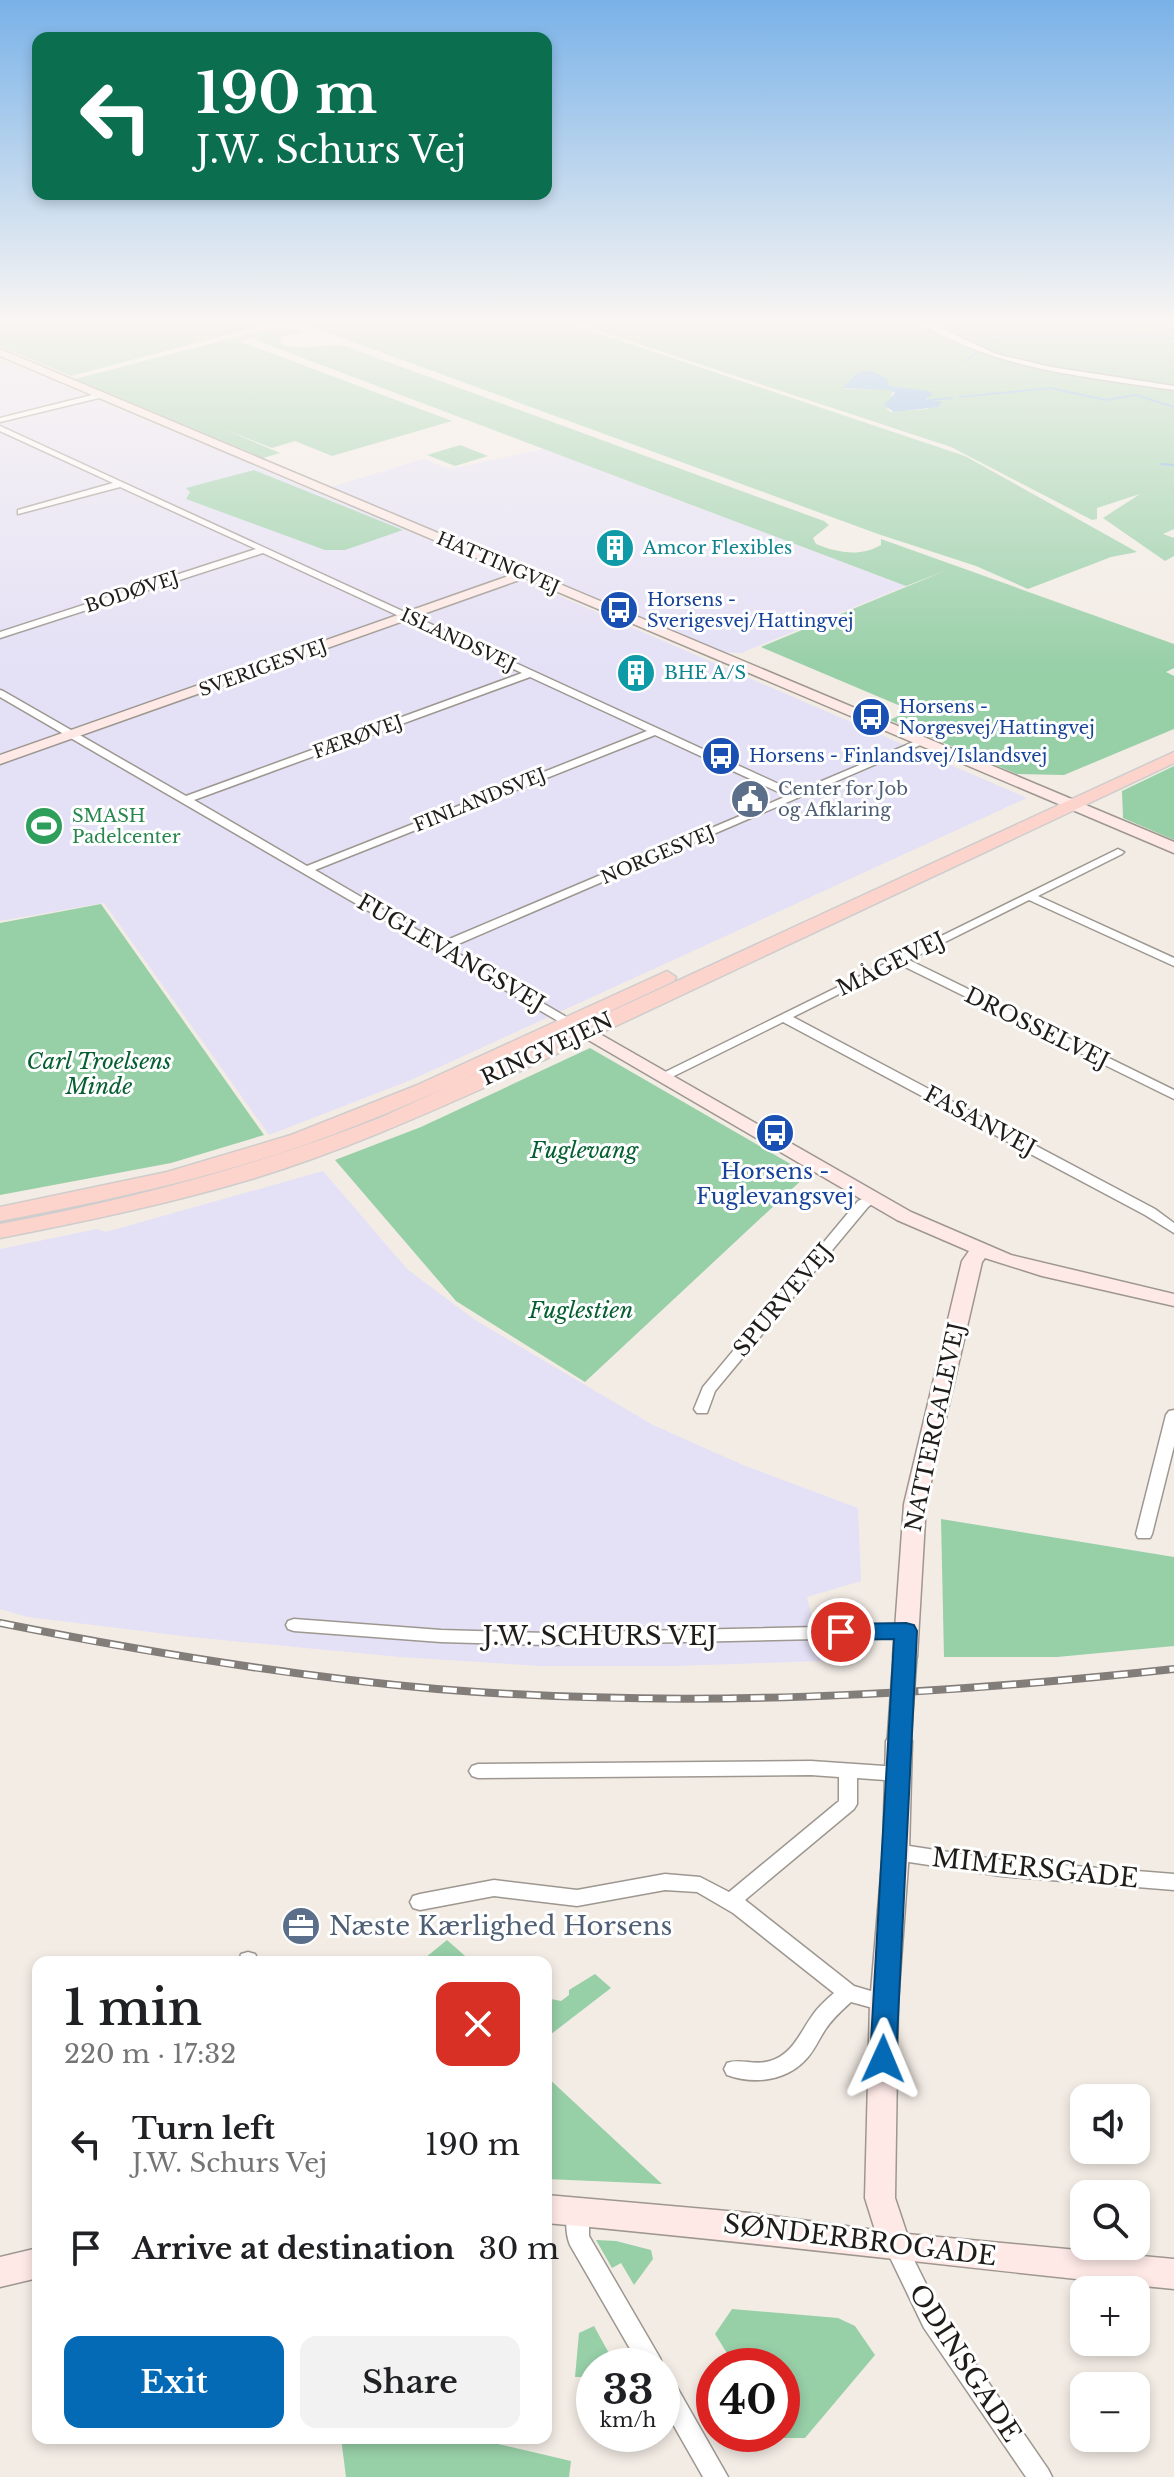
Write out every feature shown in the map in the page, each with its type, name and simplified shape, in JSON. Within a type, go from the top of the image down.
[{"type":"main road","points":[[1058,803],[1174,744]]},
{"type":"main road","points":[[1058,803],[1174,757]]},
{"type":"main road","name":"RINGVEJEN","points":[[0,1231],[130,1205],[283,1162],[391,1121],[577,1027],[1058,803]]},
{"type":"main road","name":"RINGVEJEN","points":[[0,1214],[164,1180],[273,1148],[577,1027]]},
{"type":"street","name":"ISLANDSVEJ","points":[[25,440],[796,796]]},
{"type":"street","name":"HATTINGVEJ","points":[[206,440],[1058,803]]},
{"type":"street","points":[[21,512],[120,484]]},
{"type":"street","name":"BODØVEJ","points":[[0,635],[263,550]]},
{"type":"street","name":"SVERIGESVEJ","points":[[0,760],[525,574]]},
{"type":"street","name":"FÆRØVEJ","points":[[185,800],[531,673]]},
{"type":"street","name":"FUGLEVANGSVEJ","points":[[0,693],[873,1198],[981,1250],[1049,1272],[1174,1300]]},
{"type":"street","name":"FINLANDSVEJ","points":[[306,870],[655,731]]},
{"type":"street","name":"NORGESVEJ","points":[[440,947],[920,743]]},
{"type":"street","points":[[1058,803],[1174,848]]},
{"type":"street","points":[[1058,803],[1174,856]]},
{"type":"street","name":"MÅGEVEJ","points":[[663,1076],[1118,852]]},
{"type":"street","points":[[1030,896],[1174,962]]},
{"type":"street","name":"DROSSELVEJ","points":[[900,960],[1174,1095]]},
{"type":"street","name":"FASANVEJ","points":[[784,1017],[1150,1212],[1174,1229]]},
{"type":"street","name":"SPURVEVEJ","points":[[702,1409],[708,1390],[863,1204],[873,1198]]},
{"type":"street","name":"NATTERGALEVEJ","points":[[896,2247],[880,2198],[884,2003],[896,1852],[911,1529],[972,1261],[981,1250]]},
{"type":"street","points":[[1144,1534],[1174,1415]]},
{"type":"street","name":"J.W. SCHURS VEJ","points":[[294,1625],[441,1636],[548,1639],[906,1631]]},
{"type":"street","points":[[478,1771],[811,1768],[899,1774]]},
{"type":"street","points":[[731,1901],[848,1804],[848,1771]]},
{"type":"street","name":"MIMERSGADE","points":[[896,1852],[1001,1868],[1174,1882]]},
{"type":"street","points":[[420,1902],[494,1888],[577,1898],[665,1882],[700,1885],[731,1901],[848,1993],[884,2003]]},
{"type":"street","points":[[734,2069],[745,2073],[764,2072],[789,2062],[800,2053],[826,2012],[848,1993]]},
{"type":"street","name":"SØNDERBROGADE","points":[[552,2209],[750,2227],[896,2247],[1174,2274]]},
{"type":"street","points":[[578,2210],[578,2238],[642,2348]]},
{"type":"street","name":"ODINSGADE","points":[[896,2247],[932,2320],[1040,2477]]},
{"type":"street","points":[[0,2272],[32,2264]]},
{"type":"street","points":[[680,2414],[716,2477]]},
{"type":"shaded area","points":[[0,440],[192,440],[1027,798],[411,1080],[269,1135],[104,903],[0,921]]},
{"type":"shaded area","points":[[544,449],[906,586],[741,653],[720,652],[331,487],[423,459],[450,469]]},
{"type":"shaded area","points":[[323,1171],[407,1269],[475,1320],[653,1425],[743,1465],[858,1508],[861,1581],[807,1597],[822,1661],[541,1666],[400,1657],[191,1637],[28,1617],[0,1609],[0,1249],[97,1229],[106,1232]]},
{"type":"green space","points":[[219,440],[248,440],[280,453],[263,458]]},
{"type":"green space","points":[[251,440],[388,440],[332,456],[295,441],[272,448]]},
{"type":"green space","points":[[519,440],[601,440],[824,521],[829,525],[813,538],[816,544],[824,547],[865,551],[881,545],[881,539],[1174,644],[1174,668],[1166,672],[1174,676],[1174,729],[1064,775],[1017,774],[890,720],[910,710],[761,647],[947,570],[906,586]]},
{"type":"green space","points":[[620,440],[916,440],[965,456],[1137,552],[1111,557],[1028,589],[976,566],[878,534]]},
{"type":"green space","points":[[929,440],[1174,440],[1174,529],[1163,534],[1174,538],[1174,556],[1165,561],[1103,518],[1140,494],[1097,508],[1097,519],[1092,520],[951,447]]},
{"type":"green space","points":[[460,445],[488,456],[455,466],[427,455]]},
{"type":"green space","points":[[254,470],[403,530],[345,550],[325,550],[186,499],[190,492],[186,488]]},
{"type":"green space","points":[[1174,766],[1174,840],[1123,818],[1122,791]]},
{"type":"green space","name":"Carl Troelsens Minde","points":[[101,904],[264,1135],[171,1163],[0,1195],[0,923]]},
{"type":"green space","name":"Fuglevang","points":[[590,1048],[808,1174],[585,1382],[456,1301],[335,1160],[421,1127]]},
{"type":"green space","points":[[941,1519],[1174,1557],[1174,1646],[1057,1657],[944,1657]]},
{"type":"green space","points":[[447,1940],[465,1956],[427,1956]]},
{"type":"green space","points":[[595,1974],[611,1988],[552,2033],[552,1999],[561,2001],[569,1995],[569,1990]]},
{"type":"green space","points":[[552,2082],[662,2184],[552,2179]]},
{"type":"green space","points":[[596,2240],[616,2241],[651,2250],[653,2259],[634,2285],[621,2263],[612,2268]]},
{"type":"green space","points":[[732,2309],[838,2318],[855,2326],[875,2355],[805,2438],[800,2438],[800,2348],[724,2348],[715,2334]]},
{"type":"green space","points":[[594,2326],[606,2348],[578,2348],[579,2333]]},
{"type":"green space","points":[[342,2444],[498,2444],[571,2461],[569,2477],[346,2477]]},
{"type":"waterway","points":[[1161,464],[1174,465]]},
{"type":"railway","points":[[0,1623],[272,1670],[382,1684],[529,1695],[714,1699],[806,1697],[990,1686],[1174,1669]]},
{"type":"place","name":"Amcor Flexibles","points":[[615,548]]},
{"type":"place","name":"Horsens - Sverigesvej/Hattingvej","points":[[619,610]]},
{"type":"place","name":"BHE A/S","points":[[636,673]]},
{"type":"place","name":"Horsens - Norgesvej/Hattingvej","points":[[871,717]]},
{"type":"place","name":"Horsens - Finlandsvej/Islandsvej","points":[[721,756]]},
{"type":"place","name":"Center for Job og Afklaring","points":[[750,799]]},
{"type":"place","name":"SMASH Padelcenter","points":[[44,826]]},
{"type":"place","name":"Horsens - Fuglevangsvej","points":[[775,1133]]},
{"type":"place","name":"Næste Kærlighed Horsens","points":[[301,1926]]},
{"type":"route","points":[[841,1632],[906,1631],[883,2059]]},
{"type":"park label","name":"Fuglestien","points":[[581,1310]]}]
